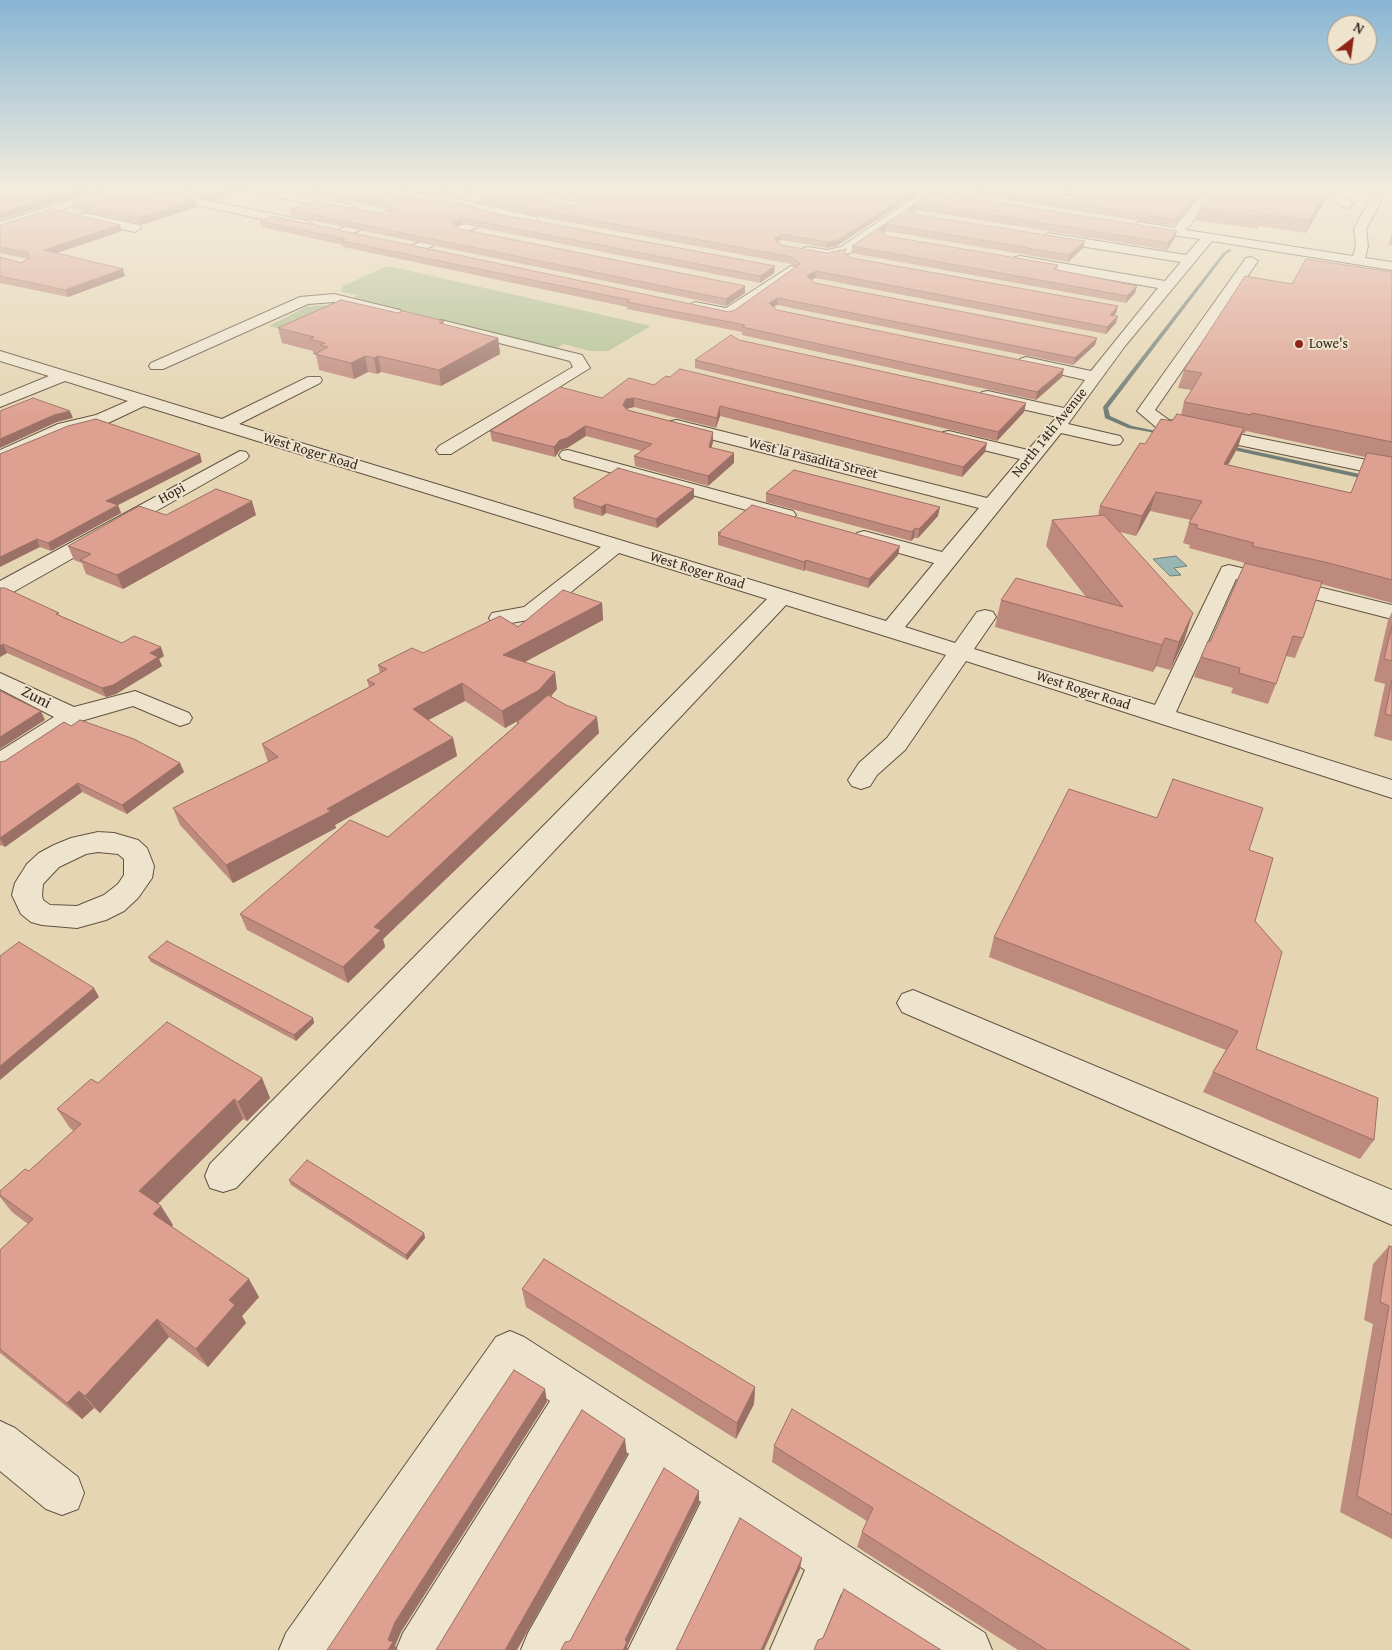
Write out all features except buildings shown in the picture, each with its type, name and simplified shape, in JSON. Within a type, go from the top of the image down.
[{"type":"street","points":[[1049,265],[1169,286]]},
{"type":"street","name":"North 14th Avenue","points":[[891,630],[1062,420],[1120,343],[1186,265]]},
{"type":"street","points":[[1248,265],[1146,411],[1163,424],[1392,471]]},
{"type":"street","points":[[681,303],[729,313],[791,270],[772,266]]},
{"type":"street","points":[[742,286],[762,290]]},
{"type":"street","points":[[157,366],[306,300],[334,298],[406,316]]},
{"type":"street","points":[[1126,310],[1146,314]]},
{"type":"street","points":[[425,320],[576,358],[582,368],[445,450]]},
{"type":"street","points":[[1101,340],[1120,343]]},
{"type":"street","name":"West Roger Road","points":[[0,356],[891,630],[1392,789]]},
{"type":"street","points":[[1009,359],[1095,377]]},
{"type":"street","points":[[0,402],[63,376]]},
{"type":"street","points":[[223,425],[314,380]]},
{"type":"street","points":[[243,431],[332,386]]},
{"type":"street","points":[[971,392],[1062,420],[1081,432],[1114,440]]},
{"type":"street","points":[[0,457],[64,428],[102,419],[142,400]]},
{"type":"street","points":[[0,474],[87,434],[102,419]]},
{"type":"street","name":"West la Pasadita Street","points":[[663,422],[991,505]]},
{"type":"street","points":[[936,433],[1032,456]]},
{"type":"street","points":[[568,455],[805,521]]},
{"type":"street","name":"Hopi","points":[[0,590],[240,456]]},
{"type":"street","points":[[843,531],[947,560]]},
{"type":"street","points":[[500,618],[531,613],[615,546]]},
{"type":"street","points":[[1162,716],[1229,571],[1392,612]]},
{"type":"street","points":[[223,1176],[781,597]]},
{"type":"street","points":[[861,780],[868,769],[896,744],[985,617]]},
{"type":"street","name":"Zuni","points":[[0,680],[72,716]]},
{"type":"street","points":[[0,764],[72,716],[135,698],[180,718]]},
{"type":"street","points":[[913,1002],[1392,1208]]},
{"type":"street","points":[[303,1650],[510,1351],[968,1650]]},
{"type":"street","points":[[420,1650],[578,1395]]},
{"type":"street","points":[[0,1443],[62,1492]]},
{"type":"street","points":[[545,1650],[656,1446]]},
{"type":"street","points":[[652,1650],[729,1493]]},
{"type":"street","points":[[794,1650],[832,1562]]},
{"type":"green space","points":[[385,267],[393,267],[651,326],[608,351],[590,351],[563,344],[557,348],[352,299],[358,295],[341,292],[343,286]]},
{"type":"green space","points":[[323,305],[336,308],[285,330],[269,326],[306,307]]},
{"type":"water","points":[[1176,556],[1187,566],[1174,568],[1181,575],[1170,576],[1153,559]]},
{"type":"waterway","points":[[1164,434],[1130,427],[1107,417],[1105,408],[1216,265]]},
{"type":"waterway","points":[[1226,447],[1392,483]]},
{"type":"place","name":"Lowe's","points":[[1299,344]]}]
